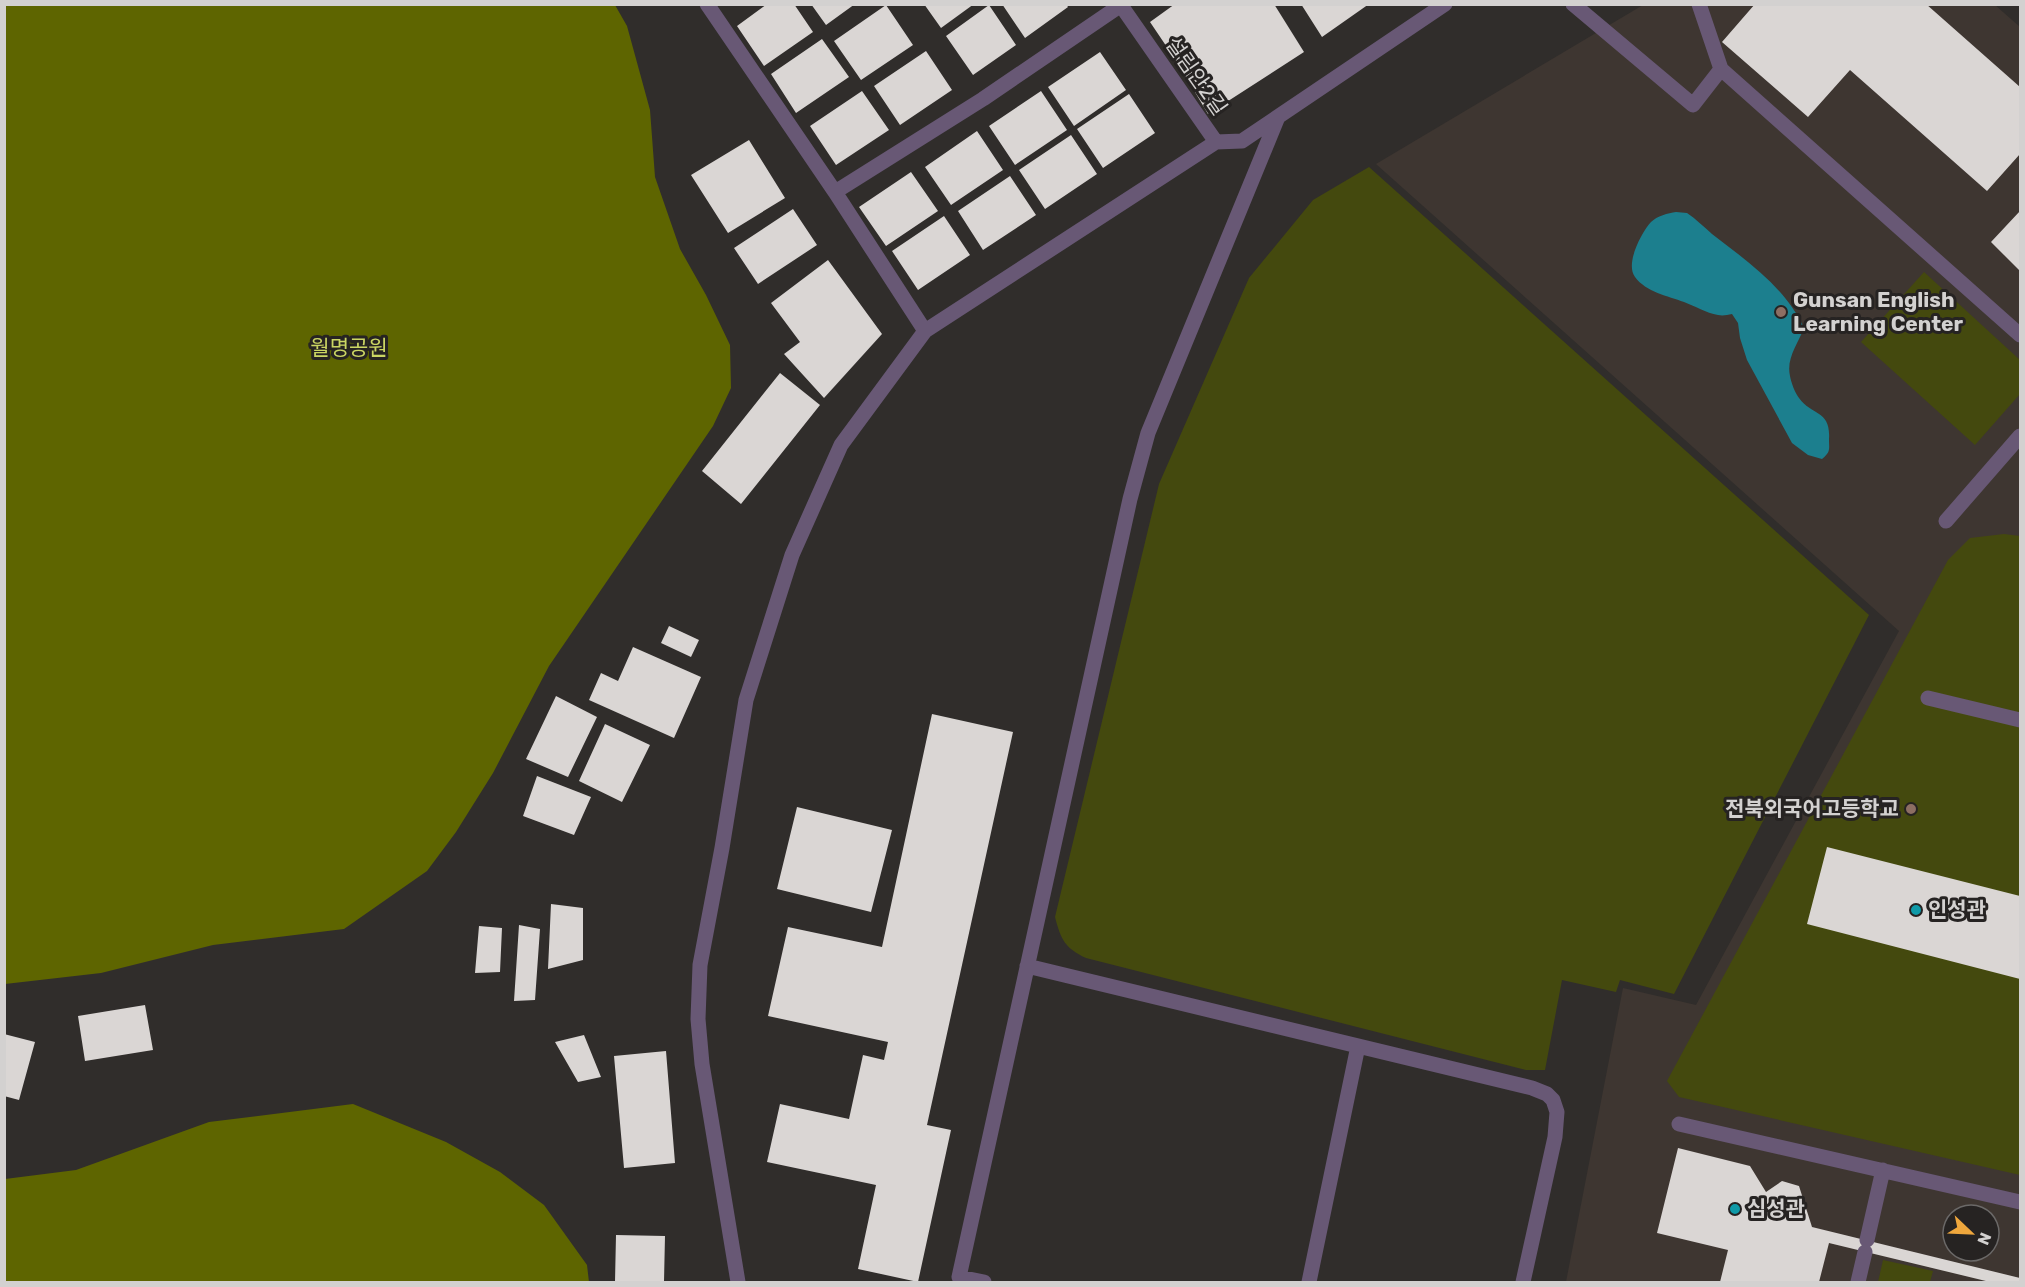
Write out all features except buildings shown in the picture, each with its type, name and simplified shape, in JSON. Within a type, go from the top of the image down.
[{"type":"street","points":[[738,1282],[702,1064],[698,1018],[700,965],[746,700],[792,555],[841,444],[925,331],[1216,142],[1242,141],[1445,4]]},
{"type":"street","points":[[1573,4],[1693,105],[1721,69]]},
{"type":"street","points":[[1699,4],[1721,69],[2020,335]]},
{"type":"street","points":[[709,5],[925,331]]},
{"type":"street","points":[[835,192],[983,99],[1121,5]]},
{"type":"street","name":"설림안2길","points":[[1121,5],[1216,142]]},
{"type":"street","points":[[984,1282],[959,1277],[1130,499],[1148,434],[1278,117]]},
{"type":"street","points":[[1946,521],[2020,436]]},
{"type":"street","points":[[1928,698],[2020,720]]},
{"type":"street","points":[[1027,966],[1532,1088],[1547,1094],[1553,1100],[1557,1112],[1556,1137],[1523,1282]]},
{"type":"street","points":[[1309,1282],[1358,1046]]},
{"type":"street","points":[[1679,1124],[2020,1202]]},
{"type":"street","points":[[1858,1282],[1883,1170]]},
{"type":"shaded area","points":[[1643,5],[1995,5],[2020,27],[2020,1282],[1566,1282],[1623,988],[1696,1005],[1899,631],[1376,164]]},
{"type":"green space","name":"월명공원","points":[[5,5],[615,5],[627,26],[650,110],[655,177],[680,249],[706,295],[730,345],[731,388],[713,426],[549,666],[493,773],[456,832],[427,871],[344,929],[213,945],[101,973],[5,984]]},
{"type":"green space","points":[[1369,167],[1869,615],[1674,994],[1620,980],[1616,992],[1562,980],[1545,1070],[1526,1070],[1086,958],[1073,951],[1065,942],[1059,932],[1055,917],[1159,484],[1249,278],[1313,200]]},
{"type":"green space","points":[[1924,272],[2020,360],[2020,394],[1975,445],[1861,342]]},
{"type":"green space","name":"전북외국어고등학교","points":[[2004,534],[2020,536],[2020,1175],[1679,1097],[1667,1081],[1948,560],[1970,538]]},
{"type":"green space","points":[[353,1104],[446,1142],[500,1172],[544,1205],[587,1265],[589,1282],[5,1282],[5,1179],[76,1170],[209,1122]]},
{"type":"green space","points":[[1883,1260],[1933,1271],[1930,1282],[1878,1282]]},
{"type":"water","points":[[1676,212],[1687,213],[1697,220],[1751,265],[1776,287],[1796,313],[1804,328],[1791,357],[1790,376],[1799,398],[1820,414],[1827,423],[1829,450],[1822,459],[1808,455],[1792,443],[1747,360],[1738,323],[1732,314],[1720,315],[1705,311],[1651,290],[1635,277],[1632,271],[1633,257],[1643,233],[1656,218]]},
{"type":"place","name":"Gunsan English Learning Center","points":[[1781,312]]},
{"type":"place","name":"전북외국어고등학교","points":[[1911,809]]},
{"type":"place","name":"인성관","points":[[1916,910]]},
{"type":"place","name":"심성관","points":[[1735,1209]]}]
